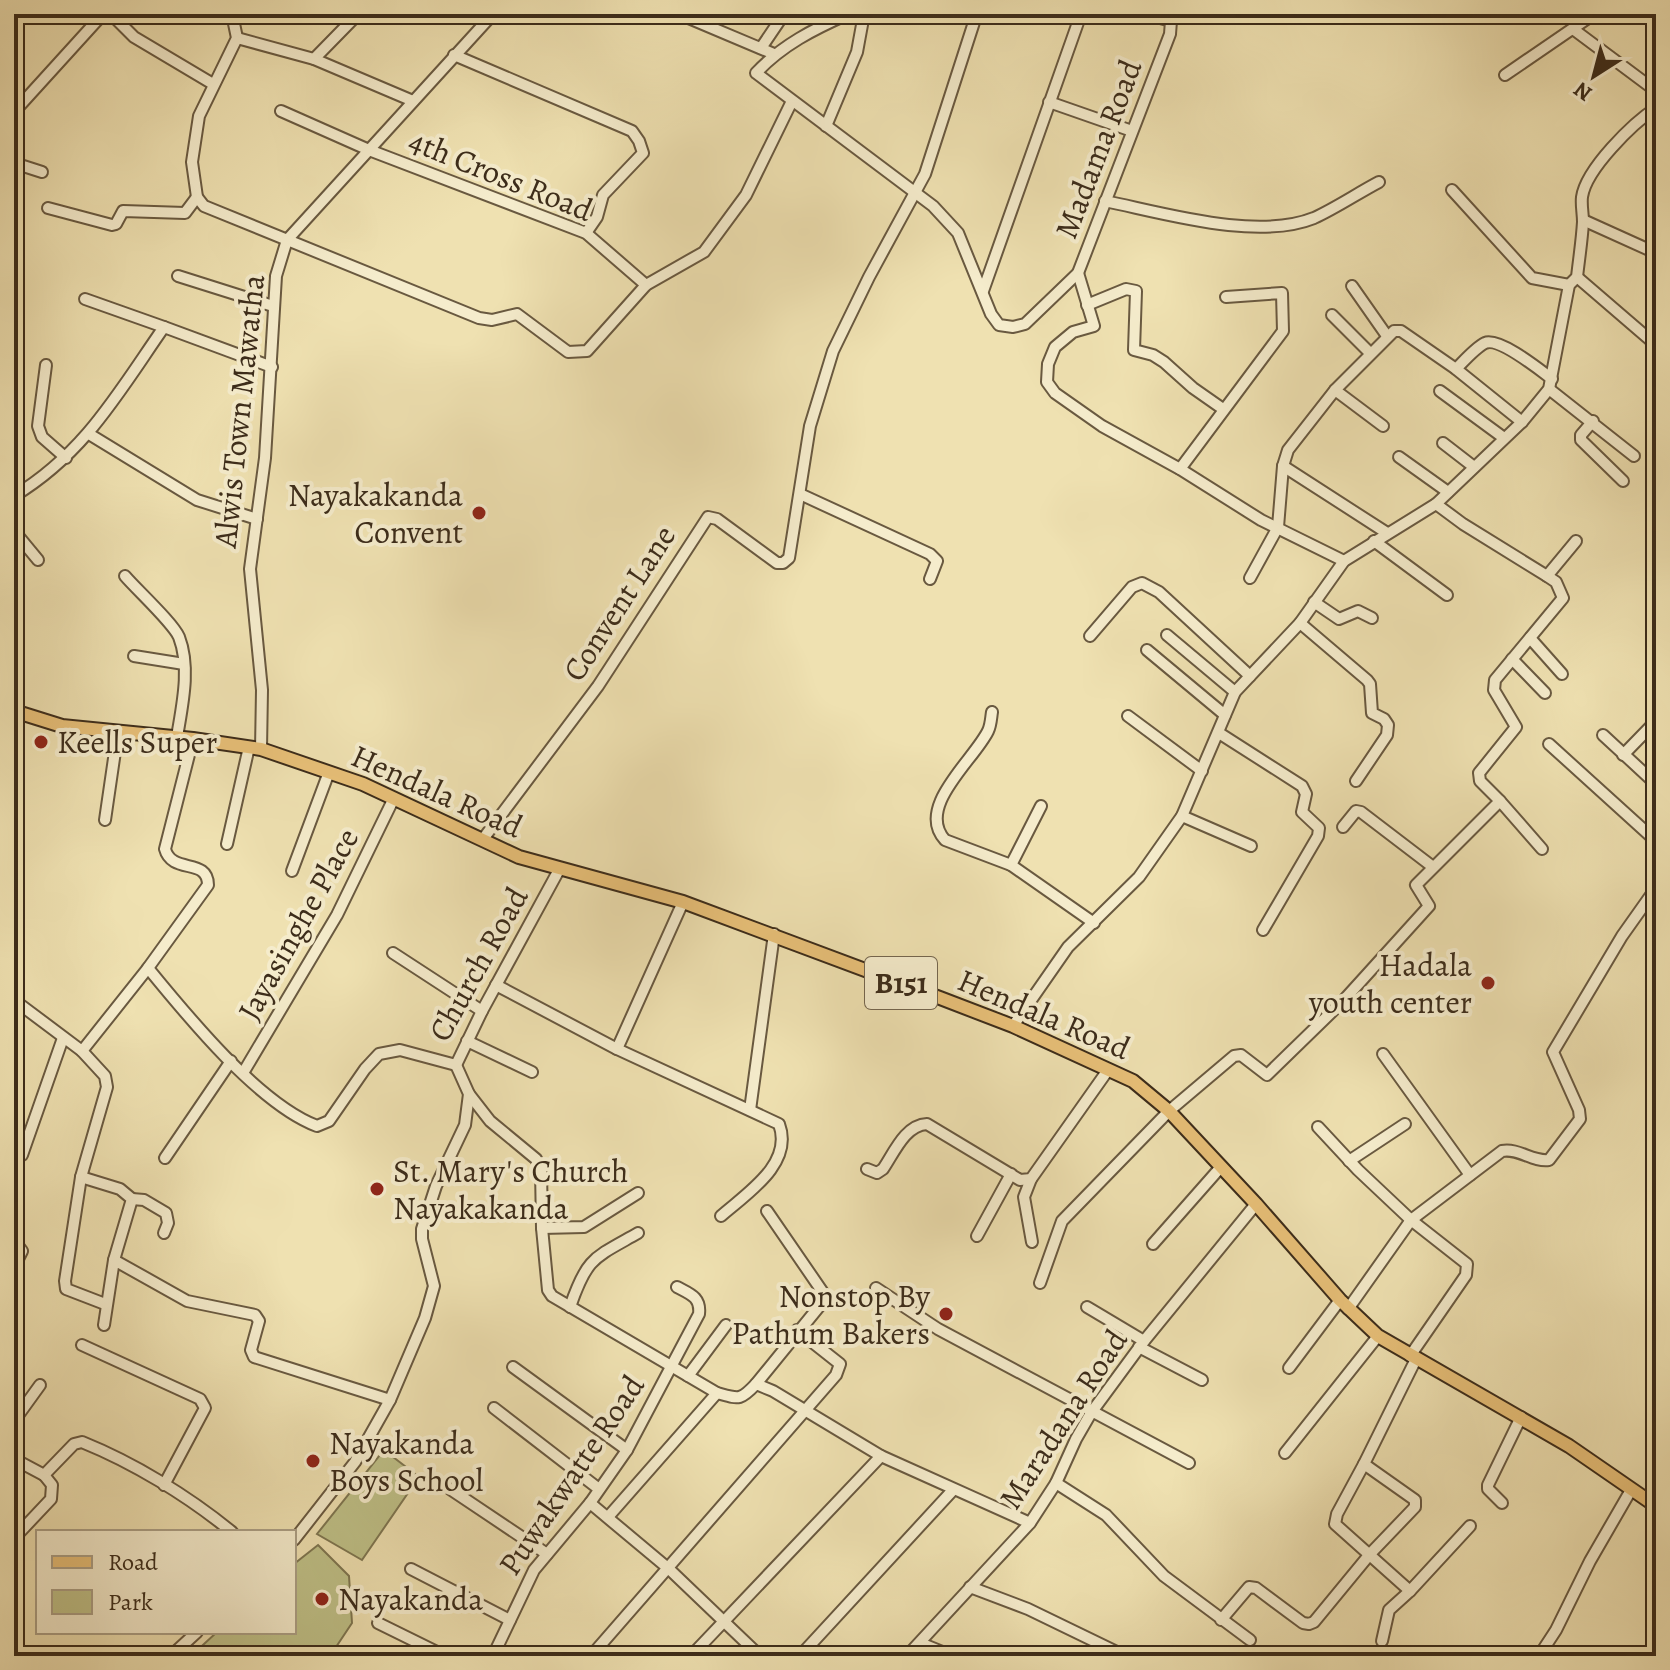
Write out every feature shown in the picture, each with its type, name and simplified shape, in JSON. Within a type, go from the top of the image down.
[{"type":"main road","name":"Hendala Road","points":[[15,713],[62,726],[255,748],[329,772],[394,798],[519,857],[683,902],[774,934],[1013,1026],[1133,1081],[1169,1111],[1344,1304],[1378,1336],[1569,1446],[1656,1506]]},
{"type":"street","points":[[14,112],[103,14]]},
{"type":"street","points":[[111,14],[134,37],[213,84]]},
{"type":"street","points":[[232,14],[237,38],[199,116],[192,162],[197,197],[204,206],[479,318],[492,320],[517,314],[568,352],[576,354],[587,351],[646,285],[704,252],[746,195],[792,101]]},
{"type":"street","points":[[314,59],[358,14]]},
{"type":"street","name":"Alwis Town Mawatha","points":[[227,844],[255,748],[262,690],[250,569],[272,367],[276,276],[287,240],[493,14]]},
{"type":"street","points":[[761,48],[784,14]]},
{"type":"street","points":[[848,14],[822,25],[774,54],[756,73],[933,206],[958,233],[991,314],[999,325],[1013,327],[1025,324],[1078,273],[1094,326],[1073,332],[1055,347],[1048,364],[1047,382],[1055,393],[1102,426],[1180,469],[1261,520],[1344,561]]},
{"type":"street","points":[[826,126],[857,52],[864,14]]},
{"type":"street","points":[[964,14],[994,14]]},
{"type":"street","points":[[983,291],[1081,14]]},
{"type":"street","name":"Madama Road","points":[[1078,273],[1170,34],[1171,21],[1146,14]]},
{"type":"street","points":[[1505,75],[1594,14]]},
{"type":"street","points":[[686,15],[774,54]]},
{"type":"street","name":"Convent Lane","points":[[483,839],[598,686],[708,517],[717,519],[777,563],[789,558],[810,426],[833,351],[869,277],[916,194],[976,16]]},
{"type":"street","points":[[1573,29],[1656,91]]},
{"type":"street","points":[[237,38],[314,59],[413,101]]},
{"type":"street","points":[[454,55],[632,131],[643,153],[603,195],[597,217],[586,233]]},
{"type":"street","points":[[1049,102],[1132,131]]},
{"type":"street","points":[[1013,1026],[1068,947],[1139,877],[1182,816],[1235,692],[1300,623],[1344,561],[1436,504],[1522,422],[1550,384],[1573,281],[1583,220],[1582,194],[1600,162],[1638,120],[1656,108]]},
{"type":"street","name":"4th Cross Road","points":[[281,111],[369,150],[586,233],[646,285]]},
{"type":"street","points":[[14,163],[42,172]]},
{"type":"street","points":[[1105,201],[1235,226],[1270,226],[1312,218],[1379,182]]},
{"type":"street","points":[[1452,190],[1532,278],[1573,281],[1656,345]]},
{"type":"street","points":[[48,208],[112,225],[116,224],[123,211],[185,213],[197,197]]},
{"type":"street","points":[[1583,220],[1656,253]]},
{"type":"street","points":[[178,276],[273,306]]},
{"type":"street","points":[[1352,286],[1387,336]]},
{"type":"street","points":[[1087,305],[1126,289],[1136,291],[1134,350],[1153,355],[1164,362],[1223,409]]},
{"type":"street","points":[[1180,469],[1283,331],[1282,293],[1226,297]]},
{"type":"street","points":[[85,299],[272,367]]},
{"type":"street","points":[[1332,315],[1370,353]]},
{"type":"street","points":[[14,496],[37,482],[89,434],[164,327]]},
{"type":"street","points":[[1250,578],[1278,527],[1283,466],[1288,450],[1335,390],[1394,331],[1401,331],[1456,369],[1522,422]]},
{"type":"street","points":[[1456,369],[1484,343],[1503,345],[1634,456]]},
{"type":"street","points":[[46,365],[38,426],[42,437],[66,458]]},
{"type":"street","points":[[1335,390],[1383,426]]},
{"type":"street","points":[[1440,391],[1504,438]]},
{"type":"street","points":[[1593,421],[1581,435],[1581,440],[1623,481]]},
{"type":"street","points":[[89,434],[197,500],[257,519]]},
{"type":"street","points":[[1443,443],[1474,467]]},
{"type":"street","points":[[1399,457],[1448,492]]},
{"type":"street","points":[[1283,466],[1387,533]]},
{"type":"street","points":[[800,494],[930,554],[937,561],[930,579]]},
{"type":"street","points":[[1436,504],[1556,582],[1563,598],[1495,680],[1494,690],[1516,727],[1479,773],[1480,781],[1542,849]]},
{"type":"street","points":[[14,531],[38,560]]},
{"type":"street","points":[[1374,541],[1447,595]]},
{"type":"street","points":[[1547,576],[1576,541]]},
{"type":"street","points":[[125,576],[178,635],[184,664],[177,737]]},
{"type":"street","points":[[1090,636],[1132,587],[1142,583],[1159,592],[1250,676]]},
{"type":"street","points":[[1314,602],[1339,619],[1358,611],[1372,618]]},
{"type":"street","points":[[1300,623],[1367,680],[1372,713],[1388,725],[1387,735],[1356,781]]},
{"type":"street","points":[[1167,635],[1235,692]]},
{"type":"street","points":[[1530,638],[1562,674]]},
{"type":"street","points":[[1147,650],[1225,715]]},
{"type":"street","points":[[134,656],[184,664]]},
{"type":"street","points":[[1512,659],[1545,693]]},
{"type":"street","points":[[992,712],[989,729],[938,802],[939,834],[945,840],[1011,865],[1094,923]]},
{"type":"street","points":[[1128,716],[1202,771]]},
{"type":"street","points":[[1623,755],[1656,721]]},
{"type":"street","points":[[105,820],[118,731]]},
{"type":"street","points":[[1219,733],[1302,786],[1306,794],[1302,812],[1319,828],[1318,836],[1263,930]]},
{"type":"street","points":[[1603,735],[1656,784]]},
{"type":"street","points":[[82,1051],[208,885],[205,873],[174,863],[168,859],[165,849],[193,739]]},
{"type":"street","points":[[1549,744],[1656,841]]},
{"type":"street","points":[[292,871],[329,772]]},
{"type":"street","name":"Jayasinghe Place","points":[[243,1073],[337,915],[394,798]]},
{"type":"street","points":[[1040,1283],[1062,1221],[1169,1111],[1237,1054],[1267,1075],[1343,1001],[1426,911],[1429,906],[1416,885],[1500,801]]},
{"type":"street","points":[[1011,865],[1041,806]]},
{"type":"street","points":[[1343,827],[1356,811],[1361,812],[1433,867]]},
{"type":"street","points":[[1182,816],[1251,846]]},
{"type":"street","name":"Church Road","points":[[148,968],[196,1026],[243,1073],[296,1118],[317,1126],[329,1121],[379,1054],[400,1050],[456,1065],[560,868]]},
{"type":"street","points":[[1289,1368],[1411,1220],[1502,1151],[1511,1150],[1538,1162],[1549,1160],[1580,1119],[1579,1110],[1553,1052],[1622,936],[1656,888]]},
{"type":"street","points":[[617,1049],[683,902]]},
{"type":"street","points":[[750,1110],[774,934]]},
{"type":"street","points":[[393,953],[482,1011]]},
{"type":"street","points":[[496,985],[617,1049],[779,1124],[782,1131],[778,1158],[767,1175],[721,1216]]},
{"type":"street","points":[[14,1000],[82,1051],[105,1076],[107,1087],[81,1177],[65,1281],[66,1289],[105,1304]]},
{"type":"street","points":[[22,1155],[63,1038]]},
{"type":"street","points":[[467,1041],[532,1072]]},
{"type":"street","points":[[1383,1054],[1470,1175]]},
{"type":"street","points":[[165,1158],[231,1061]]},
{"type":"street","points":[[456,1065],[469,1094],[490,1121],[536,1159],[541,1169],[542,1228],[549,1293],[717,1393],[736,1398],[743,1397],[756,1384],[822,1303],[824,1294],[767,1211]]},
{"type":"street","points":[[1032,1242],[1024,1197],[1031,1179],[1108,1070]]},
{"type":"street","points":[[296,1537],[355,1462],[390,1400],[425,1318],[434,1286],[422,1229],[436,1186],[465,1125],[469,1094]]},
{"type":"street","points":[[867,1169],[877,1173],[883,1169],[910,1129],[927,1124],[1020,1180],[1031,1179]]},
{"type":"street","points":[[1349,1161],[1405,1124]]},
{"type":"street","points":[[1318,1127],[1411,1220],[1467,1264],[1466,1275],[1413,1358],[1337,1514],[1335,1524],[1410,1591]]},
{"type":"street","points":[[1153,1244],[1220,1168]]},
{"type":"street","points":[[977,1236],[1011,1174]]},
{"type":"street","points":[[81,1177],[120,1189],[132,1199],[144,1200],[166,1213],[168,1223],[164,1233]]},
{"type":"street","points":[[542,1228],[584,1227],[638,1193]]},
{"type":"street","points":[[104,1325],[114,1260],[132,1199]]},
{"type":"street","name":"Maradana Road","points":[[907,1656],[1030,1523],[1056,1483],[1091,1413],[1142,1344],[1256,1204]]},
{"type":"street","points":[[570,1307],[580,1277],[590,1262],[638,1233]]},
{"type":"street","points":[[14,1240],[22,1251],[14,1267]]},
{"type":"street","points":[[114,1260],[187,1301],[255,1315],[259,1321],[251,1350],[254,1357],[390,1400]]},
{"type":"street","name":"Puwakwatte Road","points":[[493,1656],[534,1570],[590,1503],[627,1450],[673,1367],[699,1314],[700,1305],[698,1299],[677,1287]]},
{"type":"street","points":[[876,1288],[938,1329],[1189,1463]]},
{"type":"street","points":[[1087,1307],[1202,1380]]},
{"type":"street","points":[[688,1376],[726,1325]]},
{"type":"street","points":[[591,1656],[807,1412],[836,1375],[840,1364],[797,1330]]},
{"type":"street","points":[[1285,1453],[1378,1336]]},
{"type":"street","points":[[82,1345],[204,1403],[205,1408],[164,1485]]},
{"type":"street","points":[[513,1367],[627,1450]]},
{"type":"street","points":[[756,1384],[881,1456],[1030,1523]]},
{"type":"street","points":[[14,1421],[40,1385]]},
{"type":"street","points":[[608,1517],[717,1393]]},
{"type":"street","points":[[494,1408],[599,1489]]},
{"type":"street","points":[[1502,1503],[1488,1489],[1488,1485],[1521,1417]]},
{"type":"street","points":[[44,1475],[74,1444],[82,1442],[107,1452],[164,1485],[229,1530]]},
{"type":"street","points":[[691,1656],[881,1456]]},
{"type":"street","points":[[14,1459],[44,1475],[52,1485],[51,1499],[18,1534]]},
{"type":"street","points":[[1221,1620],[1249,1587],[1256,1588],[1309,1624],[1314,1622],[1416,1504],[1415,1500],[1364,1464]]},
{"type":"street","points":[[1056,1483],[1106,1515],[1164,1576],[1250,1640]]},
{"type":"street","points":[[450,1489],[547,1554]]},
{"type":"street","points":[[800,1656],[953,1490]]},
{"type":"street","points":[[1539,1656],[1631,1490]]},
{"type":"street","points":[[590,1503],[669,1569],[760,1656]]},
{"type":"street","points":[[1382,1641],[1389,1610],[1470,1526]]},
{"type":"street","points":[[411,1569],[510,1620]]},
{"type":"street","points":[[970,1587],[1028,1609],[1125,1656]]},
{"type":"street","points":[[378,1623],[445,1656]]},
{"type":"street","points":[[171,1656],[195,1634]]},
{"type":"street","points":[[920,1643],[952,1656]]},
{"type":"green space","name":"Nayakanda","points":[[384,1450],[419,1477],[362,1560],[317,1534]]},
{"type":"green space","name":"Nayakanda","points":[[318,1545],[349,1576],[352,1623],[330,1656],[191,1656],[215,1634],[296,1634],[296,1562]]},
{"type":"place","name":"Nayakakanda Convent","points":[[479,513]]},
{"type":"place","name":"Keells Super","points":[[41,742]]},
{"type":"place","name":"Hadala youth center","points":[[1488,983]]},
{"type":"place","name":"St. Mary's Church Nayakakanda","points":[[377,1189]]},
{"type":"place","name":"Nonstop By Pathum Bakers","points":[[946,1314]]},
{"type":"place","name":"Nayakanda Boys School","points":[[313,1461]]},
{"type":"place","name":"Nayakanda","points":[[322,1599]]}]
